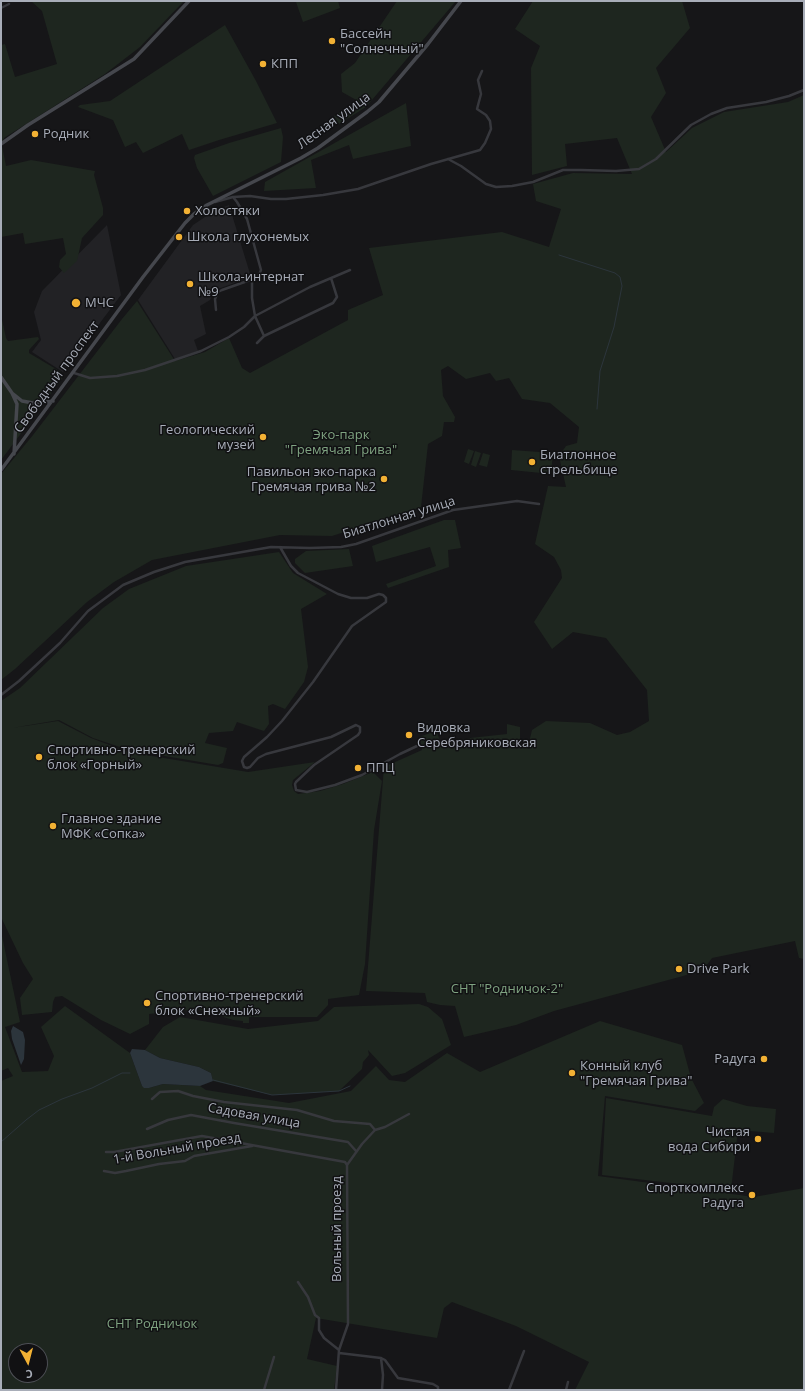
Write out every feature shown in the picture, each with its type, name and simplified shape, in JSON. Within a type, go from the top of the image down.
[{"type":"main road","points":[[1,144],[28,125],[134,59],[189,1]]},
{"type":"main road","name":"Лесная улица","points":[[207,205],[318,148],[367,112],[379,102],[428,44],[461,1]]},
{"type":"main road","name":"Свободный проспект","points":[[1,470],[74,373],[143,277],[185,223],[194,214],[207,205]]},
{"type":"main road","points":[[1,377],[12,393],[17,408],[14,454]]},
{"type":"main road","points":[[12,393],[22,401],[33,403],[52,401]]},
{"type":"street","points":[[1,8],[9,4]]},
{"type":"street","points":[[207,205],[233,197],[250,196],[271,199],[286,199],[351,190],[480,150],[491,129],[490,121],[477,109],[481,94],[478,87],[478,80],[482,71]]},
{"type":"street","points":[[448,159],[461,166],[486,184],[496,187],[533,182],[563,170],[616,171],[639,168],[656,159],[691,125],[711,114],[727,108],[780,98],[804,90]]},
{"type":"street","points":[[216,310],[215,299],[218,292],[252,279],[259,275],[261,270],[247,219],[238,202],[233,197]]},
{"type":"street","points":[[74,373],[90,378],[117,376],[145,370],[201,351],[229,337],[244,327],[255,316],[350,270]]},
{"type":"street","points":[[257,344],[264,336],[333,303],[337,297],[331,278]]},
{"type":"street","points":[[252,279],[252,298],[255,316],[264,336]]},
{"type":"street","name":"Биатлонная улица","points":[[1,695],[19,681],[60,643],[88,611],[124,585],[154,572],[185,562],[271,547],[340,547],[356,544],[453,510],[517,501],[539,504]]},
{"type":"street","points":[[280,547],[291,566],[298,573],[338,594],[351,598],[367,598],[379,594],[386,598],[386,602],[352,626],[313,682],[282,721],[267,737],[244,757],[242,761],[244,767],[250,767],[258,758],[266,754],[331,737],[356,725],[360,727],[360,732],[358,735],[314,765],[296,782],[296,790],[306,792],[335,785],[362,775],[417,746]]},
{"type":"street","points":[[152,1099],[160,1092],[178,1091],[193,1096],[224,1102],[297,1110],[334,1121],[370,1124],[375,1130]]},
{"type":"street","name":"Вольный проезд","points":[[336,1390],[339,1352],[348,1324],[347,1165],[356,1151],[375,1130],[385,1127],[409,1114]]},
{"type":"street","name":"Садовая улица","points":[[147,1129],[168,1120],[191,1115],[348,1142],[356,1151]]},
{"type":"street","points":[[106,1152],[114,1152],[202,1136],[345,1162],[347,1165]]},
{"type":"street","name":"1-й Вольный проезд","points":[[104,1171],[115,1173],[159,1164],[185,1161],[194,1156],[254,1146]]},
{"type":"street","points":[[298,1282],[308,1297],[315,1315],[319,1318],[319,1330],[321,1334],[326,1341],[339,1352],[381,1358],[385,1360],[398,1378],[433,1384],[438,1387],[438,1390]]},
{"type":"street","points":[[509,1390],[524,1351]]},
{"type":"street","points":[[264,1390],[274,1358]]},
{"type":"street","points":[[381,1358],[383,1375],[382,1390]]},
{"type":"street","points":[[566,1390],[568,1382]]},
{"type":"shaded area","name":"Школа-интернат №9","points":[[229,205],[251,277],[215,290],[210,300],[200,306],[206,334],[194,340],[198,351],[175,359],[138,300],[193,225],[214,211]]},
{"type":"shaded area","name":"МЧС","points":[[107,225],[121,295],[63,372],[32,352],[41,340],[34,312],[42,291]]},
{"type":"shaded area","points":[[13,1026],[23,1032],[25,1040],[24,1059],[21,1065],[12,1039],[11,1031]]},
{"type":"shaded area","points":[[132,1049],[145,1050],[160,1058],[199,1067],[211,1073],[213,1081],[200,1086],[163,1084],[144,1088],[130,1053]]},
{"type":"green space","points":[[31,1],[184,1],[140,47],[105,74],[4,138],[2,146],[6,166],[31,160],[95,171],[94,175],[103,208],[103,215],[82,238],[77,261],[64,273],[59,267],[60,260],[66,254],[63,238],[25,244],[23,233],[1,237],[1,45],[5,44],[15,77],[57,64],[42,11]]},
{"type":"green space","points":[[338,1],[340,8],[303,22],[296,2]]},
{"type":"green space","points":[[397,1],[456,1],[366,107],[339,124],[334,116],[358,101],[342,92],[341,74],[355,63]]},
{"type":"green space","points":[[533,1],[682,1],[690,28],[656,68],[666,93],[651,117],[666,152],[692,128],[724,112],[788,102],[804,95],[804,959],[799,958],[795,941],[712,958],[704,969],[683,976],[554,1011],[516,1025],[464,1037],[455,1006],[427,1002],[425,993],[366,991],[384,767],[422,750],[419,737],[436,731],[442,745],[470,738],[507,734],[507,724],[520,727],[520,748],[528,747],[532,730],[546,721],[590,723],[617,735],[630,732],[649,721],[647,690],[606,638],[573,632],[552,649],[534,622],[562,578],[561,570],[554,557],[535,544],[548,486],[566,487],[559,456],[566,446],[577,443],[579,427],[550,403],[522,399],[509,378],[496,381],[490,373],[466,379],[448,366],[441,370],[443,396],[455,417],[454,422],[444,422],[442,436],[428,444],[421,507],[332,536],[280,535],[152,560],[114,582],[87,602],[15,669],[1,680],[1,474],[137,301],[175,361],[205,352],[229,338],[242,368],[250,373],[348,320],[348,310],[383,295],[369,248],[502,232],[549,247],[561,209],[536,201],[533,184],[573,173],[632,174],[617,138],[565,144],[567,166],[532,175],[531,68],[540,46],[515,29]]},
{"type":"green space","points":[[225,25],[277,123],[189,150],[182,134],[143,153],[136,142],[125,147],[113,120],[78,107],[80,105],[110,101]]},
{"type":"green space","points":[[406,103],[411,146],[353,159],[349,145],[311,160],[316,188],[264,191],[265,182]]},
{"type":"green space","points":[[281,128],[283,137],[281,162],[213,196],[197,168],[194,158],[195,155],[229,143]]},
{"type":"green space","points":[[1,315],[8,341],[38,337],[39,339],[29,350],[29,353],[61,372],[62,379],[1,460]]},
{"type":"green space","points":[[468,449],[474,451],[469,464],[464,462]]},
{"type":"green space","name":"Биатлонное стрельбище","points":[[512,450],[553,453],[551,474],[511,470]]},
{"type":"green space","points":[[475,451],[481,453],[476,467],[471,465]]},
{"type":"green space","points":[[483,453],[490,455],[487,467],[479,465]]},
{"type":"green space","points":[[444,520],[455,520],[461,548],[448,550],[449,567],[388,588],[386,584],[436,566],[430,547],[376,562],[372,546]]},
{"type":"green space","points":[[349,549],[353,566],[305,573],[295,563],[295,559],[306,551]]},
{"type":"green space","points":[[279,552],[293,573],[327,594],[301,609],[308,667],[304,682],[285,709],[273,704],[268,706],[269,724],[264,731],[237,722],[233,731],[209,733],[205,743],[227,748],[223,763],[218,765],[129,750],[93,738],[59,720],[12,728],[58,721],[91,738],[128,752],[248,772],[315,762],[293,780],[292,785],[294,791],[298,794],[320,791],[373,772],[382,781],[374,830],[365,964],[359,995],[328,999],[328,1005],[317,1017],[249,1017],[249,1023],[243,1023],[243,1021],[233,1020],[198,1009],[149,1014],[149,1024],[130,1034],[101,1020],[62,996],[55,997],[52,1012],[22,1015],[20,998],[33,979],[23,963],[1,917],[1,701],[20,688],[103,608],[129,589],[186,566]]},
{"type":"green space","name":"СНТ Родничок","points":[[1,931],[20,1022],[5,1027],[22,1072],[48,1071],[54,1056],[41,1027],[65,1006],[130,1053],[142,1086],[149,1088],[163,1084],[200,1086],[206,1090],[289,1103],[351,1091],[376,1066],[389,1080],[405,1082],[447,1053],[480,1072],[600,1021],[682,1045],[691,1078],[704,1103],[695,1111],[605,1096],[598,1176],[754,1197],[804,1188],[804,1390],[575,1390],[589,1362],[516,1326],[452,1302],[444,1308],[437,1338],[316,1318],[307,1359],[337,1366],[334,1390],[1,1390],[1,1081],[13,1076],[8,1068],[1,1071]]},
{"type":"green space","points":[[419,1004],[428,1007],[442,1019],[451,1045],[405,1073],[392,1076],[368,1050],[369,1055],[363,1062],[362,1069],[339,1091],[272,1095],[213,1081],[211,1073],[199,1067],[160,1058],[145,1050],[163,1027],[180,1017],[248,1029],[318,1021],[334,1007]]},
{"type":"green space","points":[[606,1098],[712,1116],[714,1107],[723,1099],[747,1106],[776,1109],[774,1133],[738,1130],[731,1190],[602,1175]]},
{"type":"waterway","points":[[559,255],[615,273],[620,277],[622,286],[614,327],[600,371],[597,409]]},
{"type":"waterway","points":[[1,1142],[39,1110],[62,1099],[92,1088],[122,1073],[130,1073]]},
{"type":"waterway","points":[[213,1080],[272,1095],[339,1091],[350,1086]]},
{"type":"place","name":"Бассейн \"Солнечный\"","points":[[332,41]]},
{"type":"place","name":"КПП","points":[[263,64]]},
{"type":"place","name":"Родник","points":[[35,134]]},
{"type":"place","name":"Холостяки","points":[[187,211]]},
{"type":"place","name":"Школа глухонемых","points":[[179,237]]},
{"type":"place","name":"Школа-интернат №9","points":[[190,284]]},
{"type":"place","name":"МЧС","points":[[76,303]]},
{"type":"place","name":"Геологический музей","points":[[263,437]]},
{"type":"place","name":"Биатлонное стрельбище","points":[[532,462]]},
{"type":"place","name":"Павильон эко-парка Гремячая грива №2","points":[[384,479]]},
{"type":"place","name":"Видовка Серебряниковская","points":[[409,735]]},
{"type":"place","name":"Спортивно-тренерский блок «Горный»","points":[[39,757]]},
{"type":"place","name":"ППЦ","points":[[358,768]]},
{"type":"place","name":"Главное здание МФК «Сопка»","points":[[53,826]]},
{"type":"place","name":"Drive Park","points":[[679,969]]},
{"type":"place","name":"Спортивно-тренерский блок «Снежный»","points":[[147,1003]]},
{"type":"place","name":"Радуга","points":[[764,1059]]},
{"type":"place","name":"Конный клуб \"Гремячая Грива\"","points":[[572,1073]]},
{"type":"place","name":"Чистая вода Сибири","points":[[758,1139]]},
{"type":"place","name":"Спорткомплекс Радуга","points":[[752,1195]]},
{"type":"park label","name":"Эко-парк \"Гремячая Грива\"","points":[[341,442]]},
{"type":"park label","name":"СНТ \"Родничок-2\"","points":[[507,989]]}]
